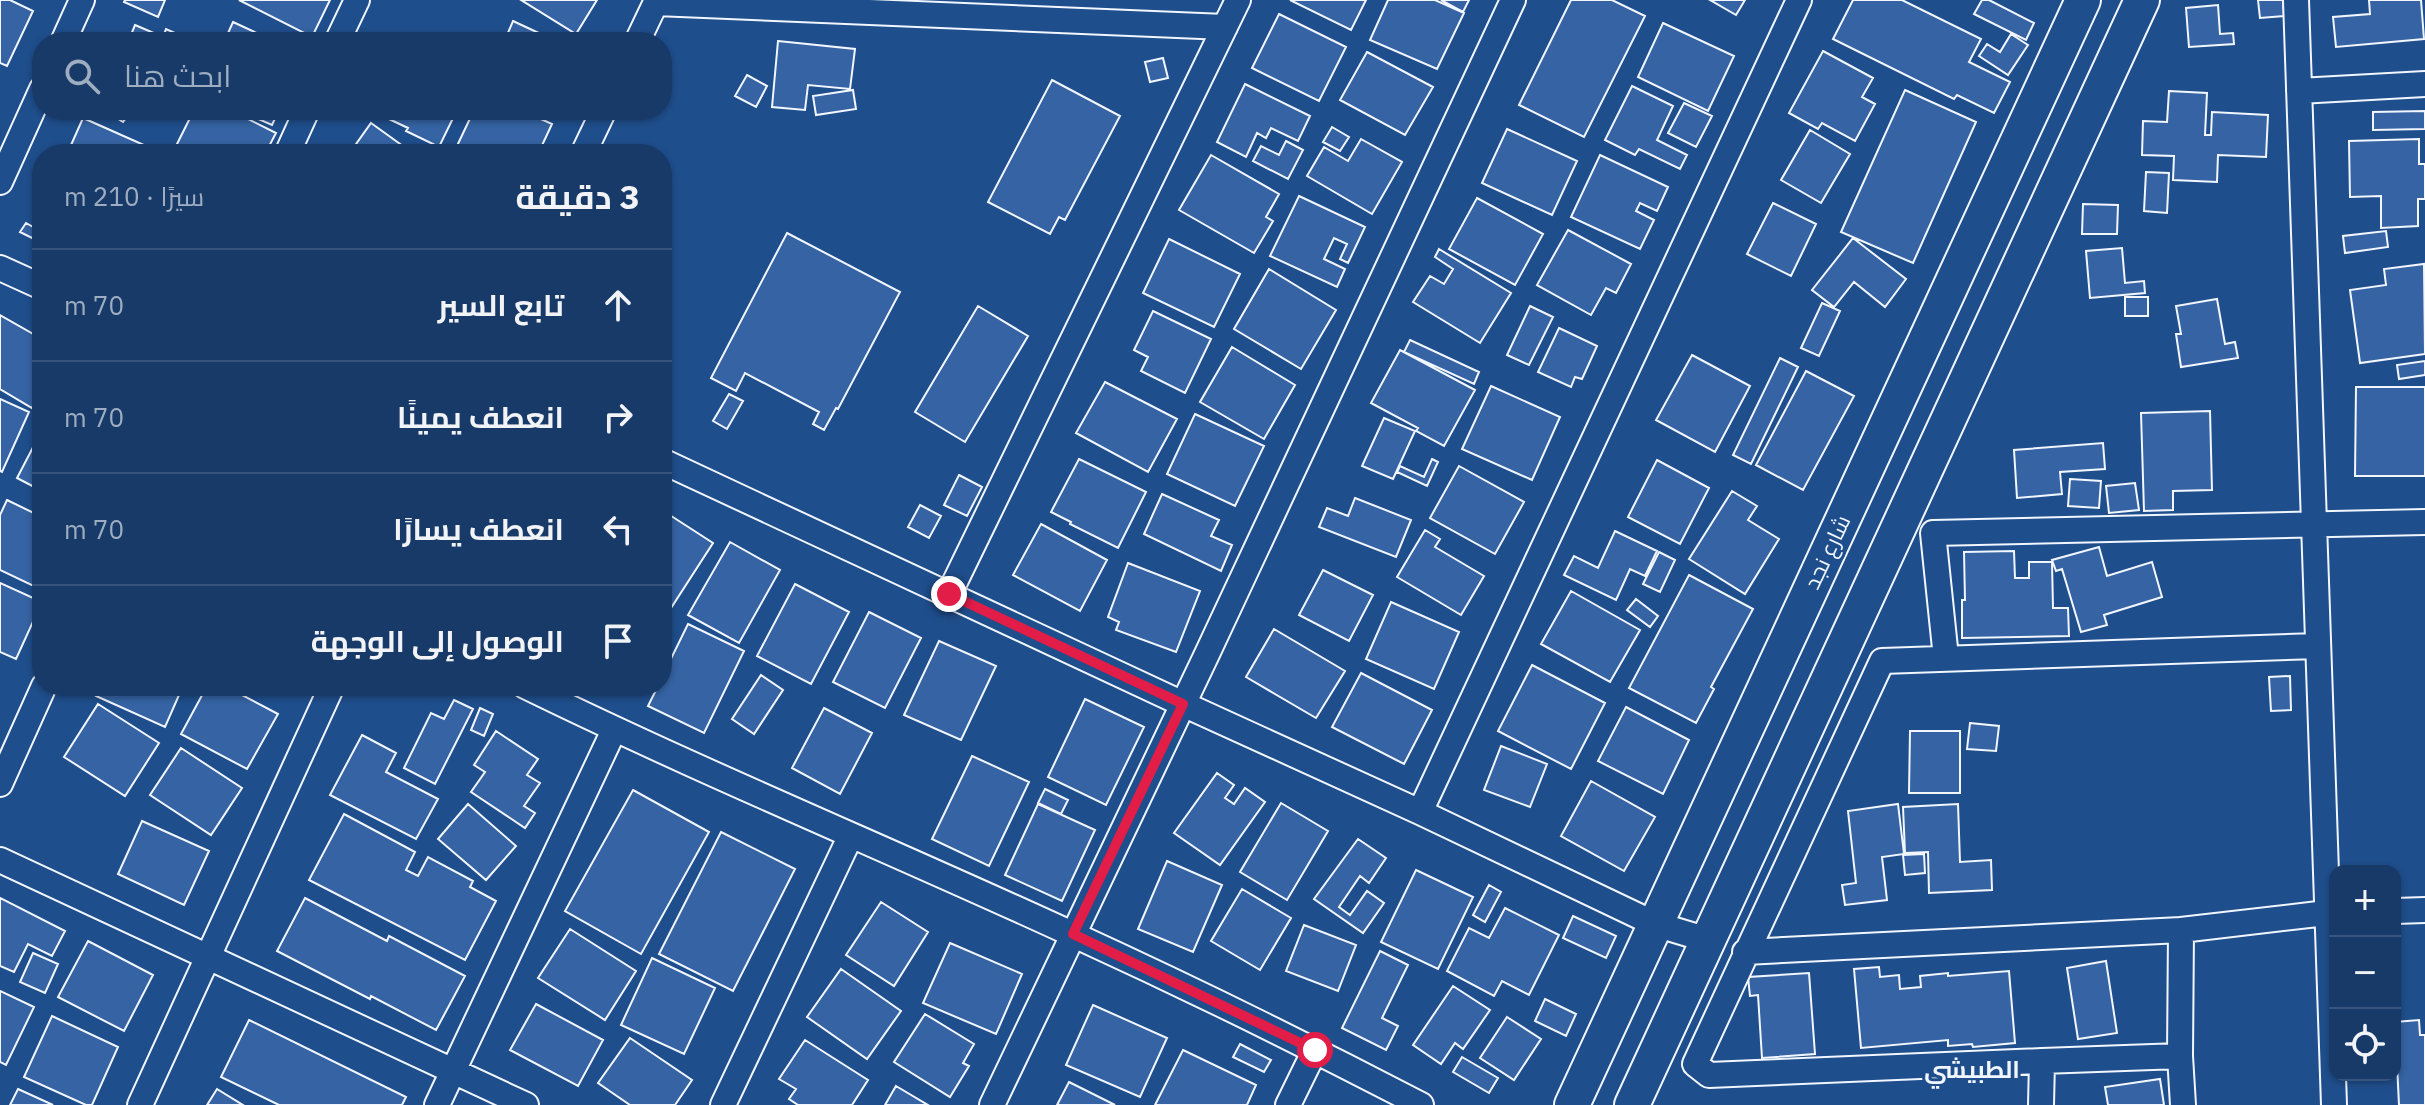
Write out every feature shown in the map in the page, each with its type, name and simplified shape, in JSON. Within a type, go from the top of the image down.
[{"type":"street","points":[[68,32],[82,0]]},
{"type":"street","points":[[342,32],[357,0]]},
{"type":"street","points":[[949,594],[1238,0]]},
{"type":"street","points":[[992,1105],[1513,0]]},
{"type":"street","points":[[1420,812],[1799,0]]},
{"type":"street","name":"شارع نجد","points":[[1572,1105],[2083,0]]},
{"type":"street","points":[[1632,1105],[2142,0]]},
{"type":"street","points":[[2296,0],[2313,524],[2329,871]]},
{"type":"street","points":[[642,32],[656,1],[1225,27]]},
{"type":"street","points":[[2299,91],[2425,84]]},
{"type":"street","points":[[0,182],[32,111]]},
{"type":"street","points":[[292,144],[302,120]]},
{"type":"street","points":[[588,144],[599,120]]},
{"type":"street","points":[[0,268],[32,282]]},
{"type":"street","points":[[672,466],[1655,924],[1708,940]]},
{"type":"street","points":[[1946,658],[1933,533],[2425,522]]},
{"type":"street","points":[[2180,1056],[1709,1075],[1695,1064],[1882,661],[2318,646]]},
{"type":"street","points":[[0,784],[40,696]]},
{"type":"street","points":[[140,1105],[327,696]]},
{"type":"street","points":[[545,696],[614,730],[1073,934],[1315,1050],[1421,1105]]},
{"type":"street","points":[[437,1105],[614,730]]},
{"type":"street","points":[[723,1105],[851,835]]},
{"type":"street","points":[[0,860],[526,1105]]},
{"type":"street","points":[[2401,911],[2425,910]]},
{"type":"street","points":[[1745,952],[2181,930],[2329,912]]},
{"type":"street","points":[[2181,930],[2180,1056],[2183,1105]]},
{"type":"street","points":[[2331,937],[2334,1105]]},
{"type":"street","points":[[1288,1105],[1315,1050]]},
{"type":"street","points":[[2041,1105],[2042,1061]]},
{"type":"building","points":[[0,0],[10,0],[33,11],[7,66],[0,63]]},
{"type":"building","points":[[125,0],[165,0],[158,17]]},
{"type":"building","points":[[239,0],[330,0],[314,32],[302,32]]},
{"type":"building","points":[[521,0],[597,0],[577,32]]},
{"type":"building","points":[[1290,0],[1366,0],[1351,30]]},
{"type":"building","points":[[1388,0],[1435,0],[1464,13],[1437,69],[1370,40]]},
{"type":"building","points":[[1441,0],[1469,0],[1463,12]]},
{"type":"building","points":[[1571,0],[1612,0],[1645,16],[1584,137],[1519,105]]},
{"type":"building","points":[[1710,0],[1745,0],[1736,15]]},
{"type":"building","points":[[1853,0],[1902,0],[1981,39],[1969,62],[2010,82],[1994,113],[1957,95],[1954,99],[1833,39]]},
{"type":"building","points":[[1982,0],[1989,0],[2034,23],[2026,40],[1974,14]]},
{"type":"building","points":[[2258,0],[2283,0],[2284,16],[2260,18]]},
{"type":"building","points":[[2369,0],[2421,0],[2424,39],[2336,47],[2333,17],[2370,14]]},
{"type":"building","points":[[2218,5],[2220,34],[2233,33],[2234,44],[2189,47],[2186,8]]},
{"type":"building","points":[[1279,14],[1346,47],[1319,101],[1252,68]]},
{"type":"building","points":[[513,21],[537,32],[508,32]]},
{"type":"building","points":[[233,22],[254,32],[228,32]]},
{"type":"building","points":[[1663,23],[1734,56],[1708,111],[1638,77]]},
{"type":"building","points":[[135,25],[151,32],[132,32]]},
{"type":"building","points":[[2011,34],[2028,45],[2008,75],[1979,56],[1987,44],[2000,52]]},
{"type":"building","points":[[778,41],[855,49],[850,89],[808,85],[805,110],[772,107]]},
{"type":"building","points":[[1823,51],[1873,78],[1862,97],[1875,104],[1855,141],[1822,123],[1818,129],[1789,113]]},
{"type":"building","points":[[1367,52],[1433,87],[1405,135],[1340,100]]},
{"type":"building","points":[[1163,58],[1168,78],[1150,82],[1145,62]]},
{"type":"building","points":[[747,75],[767,86],[756,107],[735,96]]},
{"type":"building","points":[[1052,80],[1120,116],[1065,220],[1059,217],[1050,234],[988,202]]},
{"type":"building","points":[[1245,84],[1310,116],[1298,141],[1271,128],[1266,138],[1257,133],[1246,157],[1217,142]]},
{"type":"building","points":[[1632,86],[1673,106],[1657,140],[1687,155],[1680,169],[1639,149],[1635,155],[1605,140]]},
{"type":"building","points":[[853,90],[856,109],[816,115],[813,96]]},
{"type":"building","points":[[1905,90],[1976,122],[1913,263],[1841,232]]},
{"type":"building","points":[[2169,91],[2207,93],[2205,135],[2211,135],[2212,112],[2268,115],[2266,157],[2218,155],[2217,182],[2173,180],[2174,156],[2142,155],[2143,121],[2167,122]]},
{"type":"building","points":[[1684,103],[1712,116],[1696,147],[1668,133]]},
{"type":"building","points":[[2425,111],[2425,129],[2373,130],[2373,112]]},
{"type":"building","points":[[82,120],[88,120],[142,144],[71,144]]},
{"type":"building","points":[[189,120],[250,120],[276,133],[270,144],[177,144]]},
{"type":"building","points":[[391,120],[452,120],[440,144],[433,144],[406,131],[408,128]]},
{"type":"building","points":[[469,120],[543,120],[552,124],[543,144],[458,144]]},
{"type":"building","points":[[371,123],[400,144],[356,144]]},
{"type":"building","points":[[1332,127],[1349,137],[1340,151],[1323,142]]},
{"type":"building","points":[[1507,129],[1577,161],[1552,215],[1482,183]]},
{"type":"building","points":[[1810,130],[1850,154],[1821,203],[1781,180]]},
{"type":"building","points":[[1361,139],[1402,162],[1372,214],[1307,176],[1324,147],[1348,161]]},
{"type":"building","points":[[2419,139],[2419,164],[2425,164],[2425,199],[2418,199],[2418,226],[2381,228],[2381,196],[2350,197],[2349,141]]},
{"type":"building","points":[[1286,141],[1303,150],[1288,179],[1253,161],[1261,146],[1279,155]]},
{"type":"building","points":[[1211,155],[1279,194],[1266,217],[1273,221],[1254,253],[1179,210]]},
{"type":"building","points":[[1600,155],[1668,187],[1657,211],[1640,203],[1636,211],[1654,220],[1640,249],[1571,217]]},
{"type":"building","points":[[2146,172],[2169,173],[2167,213],[2144,211]]},
{"type":"building","points":[[1299,196],[1365,227],[1348,263],[1340,259],[1347,244],[1334,238],[1324,259],[1345,269],[1337,287],[1270,256]]},
{"type":"building","points":[[1477,198],[1543,234],[1515,285],[1449,249]]},
{"type":"building","points":[[1773,203],[1816,224],[1791,276],[1747,254]]},
{"type":"building","points":[[2083,204],[2118,205],[2117,234],[2082,234]]},
{"type":"building","points":[[26,223],[32,226],[32,238],[20,232]]},
{"type":"building","points":[[1568,230],[1631,264],[1616,293],[1606,288],[1591,315],[1537,285]]},
{"type":"building","points":[[2386,231],[2388,247],[2345,253],[2343,236]]},
{"type":"building","points":[[787,233],[900,292],[824,430],[813,424],[819,412],[745,373],[736,391],[711,378]]},
{"type":"building","points":[[1853,238],[1906,279],[1885,307],[1854,282],[1834,307],[1812,290]]},
{"type":"building","points":[[1169,239],[1240,274],[1214,327],[1143,293]]},
{"type":"building","points":[[2122,248],[2125,283],[2144,281],[2145,293],[2090,298],[2086,251]]},
{"type":"building","points":[[1439,249],[1511,293],[1480,343],[1413,302],[1430,276],[1444,284],[1453,269],[1435,257]]},
{"type":"building","points":[[2424,264],[2425,354],[2360,363],[2350,290],[2386,285],[2384,269]]},
{"type":"building","points":[[1269,269],[1336,310],[1301,369],[1234,329]]},
{"type":"building","points":[[2125,297],[2148,297],[2148,316],[2125,316]]},
{"type":"building","points":[[2217,299],[2225,344],[2235,342],[2238,358],[2181,367],[2176,334],[2181,334],[2176,306]]},
{"type":"building","points":[[1822,303],[1840,311],[1819,356],[1801,348]]},
{"type":"building","points":[[978,306],[1028,336],[965,442],[915,412]]},
{"type":"building","points":[[1530,306],[1553,317],[1529,365],[1507,355]]},
{"type":"building","points":[[1153,311],[1211,339],[1185,393],[1141,371],[1148,357],[1134,350]]},
{"type":"building","points":[[0,315],[32,333],[32,408],[0,389]]},
{"type":"building","points":[[1559,328],[1597,346],[1582,379],[1575,377],[1571,387],[1538,372]]},
{"type":"building","points":[[1410,340],[1479,372],[1474,384],[1404,352]]},
{"type":"building","points":[[1232,347],[1295,385],[1264,439],[1200,402]]},
{"type":"building","points":[[1400,350],[1475,390],[1444,446],[1371,403]]},
{"type":"building","points":[[1692,355],[1750,386],[1715,452],[1656,420]]},
{"type":"building","points":[[1780,358],[1798,367],[1751,464],[1733,455]]},
{"type":"building","points":[[2425,361],[2425,375],[2399,379],[2397,365]]},
{"type":"building","points":[[1806,371],[1854,396],[1803,490],[1756,465]]},
{"type":"building","points":[[1105,382],[1177,419],[1148,472],[1076,433]]},
{"type":"building","points":[[1491,386],[1560,417],[1532,480],[1462,449]]},
{"type":"building","points":[[2356,387],[2425,387],[2425,476],[2355,476]]},
{"type":"building","points":[[729,394],[743,401],[727,429],[713,421]]},
{"type":"building","points":[[0,399],[29,412],[2,472],[0,471]]},
{"type":"building","points":[[2210,411],[2212,490],[2173,491],[2173,510],[2144,511],[2141,413]]},
{"type":"building","points":[[1195,414],[1264,446],[1235,506],[1167,474]]},
{"type":"building","points":[[1384,418],[1415,431],[1393,479],[1362,466]]},
{"type":"building","points":[[2103,443],[2105,469],[2060,472],[2062,494],[2017,498],[2014,450]]},
{"type":"building","points":[[32,449],[32,486],[17,478]]},
{"type":"building","points":[[1079,459],[1146,492],[1118,548],[1051,512]]},
{"type":"building","points":[[1432,459],[1438,462],[1427,486],[1397,472],[1400,466],[1424,477]]},
{"type":"building","points":[[1657,460],[1709,488],[1680,544],[1628,517]]},
{"type":"building","points":[[1459,466],[1524,502],[1495,554],[1430,518]]},
{"type":"building","points":[[959,475],[982,487],[967,516],[944,505]]},
{"type":"building","points":[[2070,479],[2101,481],[2099,508],[2068,506]]},
{"type":"building","points":[[2135,483],[2139,510],[2109,513],[2106,486]]},
{"type":"building","points":[[1732,491],[1757,506],[1748,520],[1779,539],[1745,594],[1689,559]]},
{"type":"building","points":[[1162,494],[1219,520],[1211,536],[1232,545],[1221,571],[1144,534]]},
{"type":"building","points":[[1355,498],[1411,520],[1396,557],[1319,527],[1327,508],[1348,516]]},
{"type":"building","points":[[7,500],[32,512],[32,585],[0,570],[0,515]]},
{"type":"building","points":[[920,505],[941,516],[929,538],[908,527]]},
{"type":"building","points":[[672,516],[713,543],[672,606]]},
{"type":"building","points":[[1041,524],[1107,560],[1080,611],[1013,575]]},
{"type":"building","points":[[1425,530],[1440,539],[1435,547],[1484,576],[1461,615],[1397,577]]},
{"type":"building","points":[[1615,531],[1657,551],[1645,576],[1630,569],[1616,600],[1564,575],[1574,556],[1598,568]]},
{"type":"building","points":[[730,542],[780,570],[739,643],[688,615]]},
{"type":"building","points":[[2099,547],[2107,576],[2152,562],[2162,597],[2104,615],[2107,625],[2081,632],[2062,569],[2056,571],[2052,560]]},
{"type":"building","points":[[2014,551],[2015,578],[2029,578],[2029,562],[2052,562],[2053,608],[2068,608],[2069,636],[1962,638],[1964,552]]},
{"type":"building","points":[[1659,552],[1675,560],[1660,592],[1643,584]]},
{"type":"building","points":[[1128,563],[1200,591],[1176,652],[1116,630],[1119,622],[1108,617]]},
{"type":"building","points":[[1323,570],[1373,595],[1349,641],[1299,615]]},
{"type":"building","points":[[1689,575],[1753,609],[1711,687],[1714,689],[1696,723],[1629,688]]},
{"type":"building","points":[[0,583],[32,597],[32,624],[16,659],[0,652]]},
{"type":"building","points":[[795,584],[849,612],[811,684],[757,656]]},
{"type":"building","points":[[1571,591],[1640,630],[1610,682],[1541,644]]},
{"type":"building","points":[[1636,599],[1658,616],[1650,627],[1627,610]]},
{"type":"building","points":[[1391,602],[1459,632],[1434,689],[1366,659]]},
{"type":"building","points":[[869,612],[921,638],[885,708],[833,682]]},
{"type":"building","points":[[688,624],[744,651],[704,733],[648,706],[653,696],[672,696],[672,657]]},
{"type":"building","points":[[1274,629],[1345,671],[1316,718],[1246,677]]},
{"type":"building","points":[[939,641],[996,666],[961,740],[904,715]]},
{"type":"building","points":[[1532,665],[1605,703],[1571,769],[1498,731]]},
{"type":"building","points":[[1361,673],[1432,710],[1404,764],[1332,727]]},
{"type":"building","points":[[761,675],[783,690],[754,734],[732,719]]},
{"type":"building","points":[[2290,676],[2291,710],[2271,711],[2269,677]]},
{"type":"building","points":[[96,696],[179,696],[165,727]]},
{"type":"building","points":[[202,696],[244,696],[278,714],[247,769],[181,734]]},
{"type":"building","points":[[1085,699],[1144,727],[1106,805],[1048,777]]},
{"type":"building","points":[[454,700],[473,709],[435,784],[404,768],[431,713],[444,719]]},
{"type":"building","points":[[98,704],[159,743],[125,796],[64,757]]},
{"type":"building","points":[[1626,707],[1689,740],[1663,794],[1598,761]]},
{"type":"building","points":[[480,708],[493,714],[484,736],[471,730]]},
{"type":"building","points":[[824,708],[872,733],[840,794],[792,768]]},
{"type":"building","points":[[1970,723],[1999,726],[1996,751],[1967,749]]},
{"type":"building","points":[[496,731],[538,759],[527,775],[540,783],[524,806],[535,813],[525,828],[471,792],[485,772],[474,765]]},
{"type":"building","points":[[1910,731],[1960,731],[1960,793],[1909,793]]},
{"type":"building","points":[[362,735],[396,753],[386,772],[438,799],[416,839],[330,795]]},
{"type":"building","points":[[1501,746],[1547,764],[1530,807],[1484,790]]},
{"type":"building","points":[[181,748],[242,788],[211,835],[150,795]]},
{"type":"building","points":[[972,756],[1029,782],[989,866],[932,839]]},
{"type":"building","points":[[1217,773],[1234,785],[1225,798],[1234,804],[1245,788],[1265,802],[1220,865],[1174,833]]},
{"type":"building","points":[[1591,781],[1655,817],[1624,871],[1561,836]]},
{"type":"building","points":[[1045,789],[1068,800],[1061,814],[1038,803]]},
{"type":"building","points":[[633,790],[709,832],[641,954],[565,911]]},
{"type":"building","points":[[1281,803],[1328,831],[1287,900],[1240,872]]},
{"type":"building","points":[[468,804],[516,846],[486,880],[438,839]]},
{"type":"building","points":[[1038,804],[1095,830],[1062,901],[1005,875]]},
{"type":"building","points":[[1898,804],[1904,854],[1882,857],[1887,900],[1845,905],[1842,885],[1856,883],[1848,811]]},
{"type":"building","points":[[1958,804],[1960,862],[1991,860],[1992,890],[1929,893],[1928,852],[1905,853],[1903,807]]},
{"type":"building","points":[[344,814],[415,852],[406,870],[418,876],[428,857],[473,881],[470,887],[496,901],[465,960],[309,880]]},
{"type":"building","points":[[142,821],[209,851],[184,905],[118,874]]},
{"type":"building","points":[[721,832],[795,869],[733,991],[659,954]]},
{"type":"building","points":[[1358,839],[1386,858],[1369,883],[1360,876],[1339,907],[1350,915],[1367,891],[1384,903],[1363,933],[1314,899]]},
{"type":"building","points":[[1924,854],[1925,873],[1905,875],[1903,855]]},
{"type":"building","points":[[1167,861],[1222,885],[1193,952],[1138,929]]},
{"type":"building","points":[[1416,870],[1473,897],[1438,969],[1381,942]]},
{"type":"building","points":[[1489,885],[1501,892],[1485,922],[1473,915]]},
{"type":"building","points":[[1242,889],[1291,918],[1260,970],[1211,941]]},
{"type":"building","points":[[0,898],[65,931],[52,956],[28,944],[14,972],[0,966]]},
{"type":"building","points":[[305,898],[387,941],[389,936],[465,976],[436,1030],[277,951]]},
{"type":"building","points":[[881,902],[928,932],[894,986],[846,955]]},
{"type":"building","points":[[1505,908],[1559,935],[1529,995],[1502,981],[1494,996],[1447,971],[1469,928],[1489,938]]},
{"type":"building","points":[[1573,916],[1616,936],[1606,958],[1563,938]]},
{"type":"building","points":[[1304,925],[1356,945],[1338,991],[1286,971]]},
{"type":"building","points":[[570,929],[636,971],[605,1020],[538,978]]},
{"type":"building","points":[[88,941],[153,975],[124,1031],[58,997]]},
{"type":"building","points":[[950,943],[1022,974],[996,1034],[923,1003]]},
{"type":"building","points":[[1380,951],[1408,965],[1382,1018],[1398,1026],[1386,1050],[1342,1028]]},
{"type":"building","points":[[33,953],[58,964],[45,993],[20,982]]},
{"type":"building","points":[[652,958],[715,988],[684,1054],[621,1025]]},
{"type":"building","points":[[2106,961],[2117,1033],[2078,1039],[2067,968]]},
{"type":"building","points":[[1879,967],[1880,977],[1899,975],[1900,989],[1921,987],[1920,976],[2009,971],[2015,1043],[1948,1046],[1948,1040],[1861,1048],[1854,969]]},
{"type":"building","points":[[841,969],[901,1011],[867,1059],[807,1017]]},
{"type":"building","points":[[1809,973],[1815,1054],[1762,1058],[1758,995],[1750,996],[1748,977]]},
{"type":"building","points":[[1453,986],[1490,1010],[1463,1049],[1455,1043],[1441,1064],[1413,1045]]},
{"type":"building","points":[[0,991],[34,1007],[6,1065],[0,1062]]},
{"type":"building","points":[[1545,999],[1576,1014],[1566,1036],[1535,1021]]},
{"type":"building","points":[[536,1004],[603,1040],[578,1086],[510,1050]]},
{"type":"building","points":[[1093,1005],[1167,1038],[1140,1097],[1066,1065]]},
{"type":"building","points":[[925,1014],[974,1044],[963,1063],[969,1066],[950,1097],[894,1062]]},
{"type":"building","points":[[52,1016],[118,1047],[92,1105],[24,1077]]},
{"type":"building","points":[[1507,1017],[1541,1039],[1514,1080],[1480,1058]]},
{"type":"building","points":[[249,1020],[406,1097],[402,1105],[279,1105],[221,1077]]},
{"type":"building","points":[[2419,1020],[2420,1035],[2425,1035],[2425,1105],[2399,1105],[2401,1022]]},
{"type":"building","points":[[630,1038],[692,1080],[675,1105],[630,1105],[598,1083]]},
{"type":"building","points":[[805,1040],[868,1080],[852,1105],[798,1105],[789,1099],[796,1089],[779,1079]]},
{"type":"building","points":[[1240,1044],[1271,1060],[1264,1072],[1233,1057]]},
{"type":"building","points":[[1183,1050],[1256,1085],[1247,1105],[1155,1105]]},
{"type":"building","points":[[1462,1057],[1498,1078],[1489,1093],[1453,1072]]},
{"type":"building","points":[[2160,1079],[2164,1105],[2108,1105],[2105,1087]]},
{"type":"building","points":[[1069,1082],[1115,1105],[1057,1105]]},
{"type":"building","points":[[896,1086],[928,1105],[885,1105]]},
{"type":"building","points":[[18,1089],[53,1105],[10,1105]]},
{"type":"building","points":[[217,1089],[243,1105],[207,1105]]},
{"type":"district","name":"الطبيشي","points":[[1972,1070]]},
{"type":"route","points":[[949,594],[1183,704],[1073,934],[1315,1050]]}]
